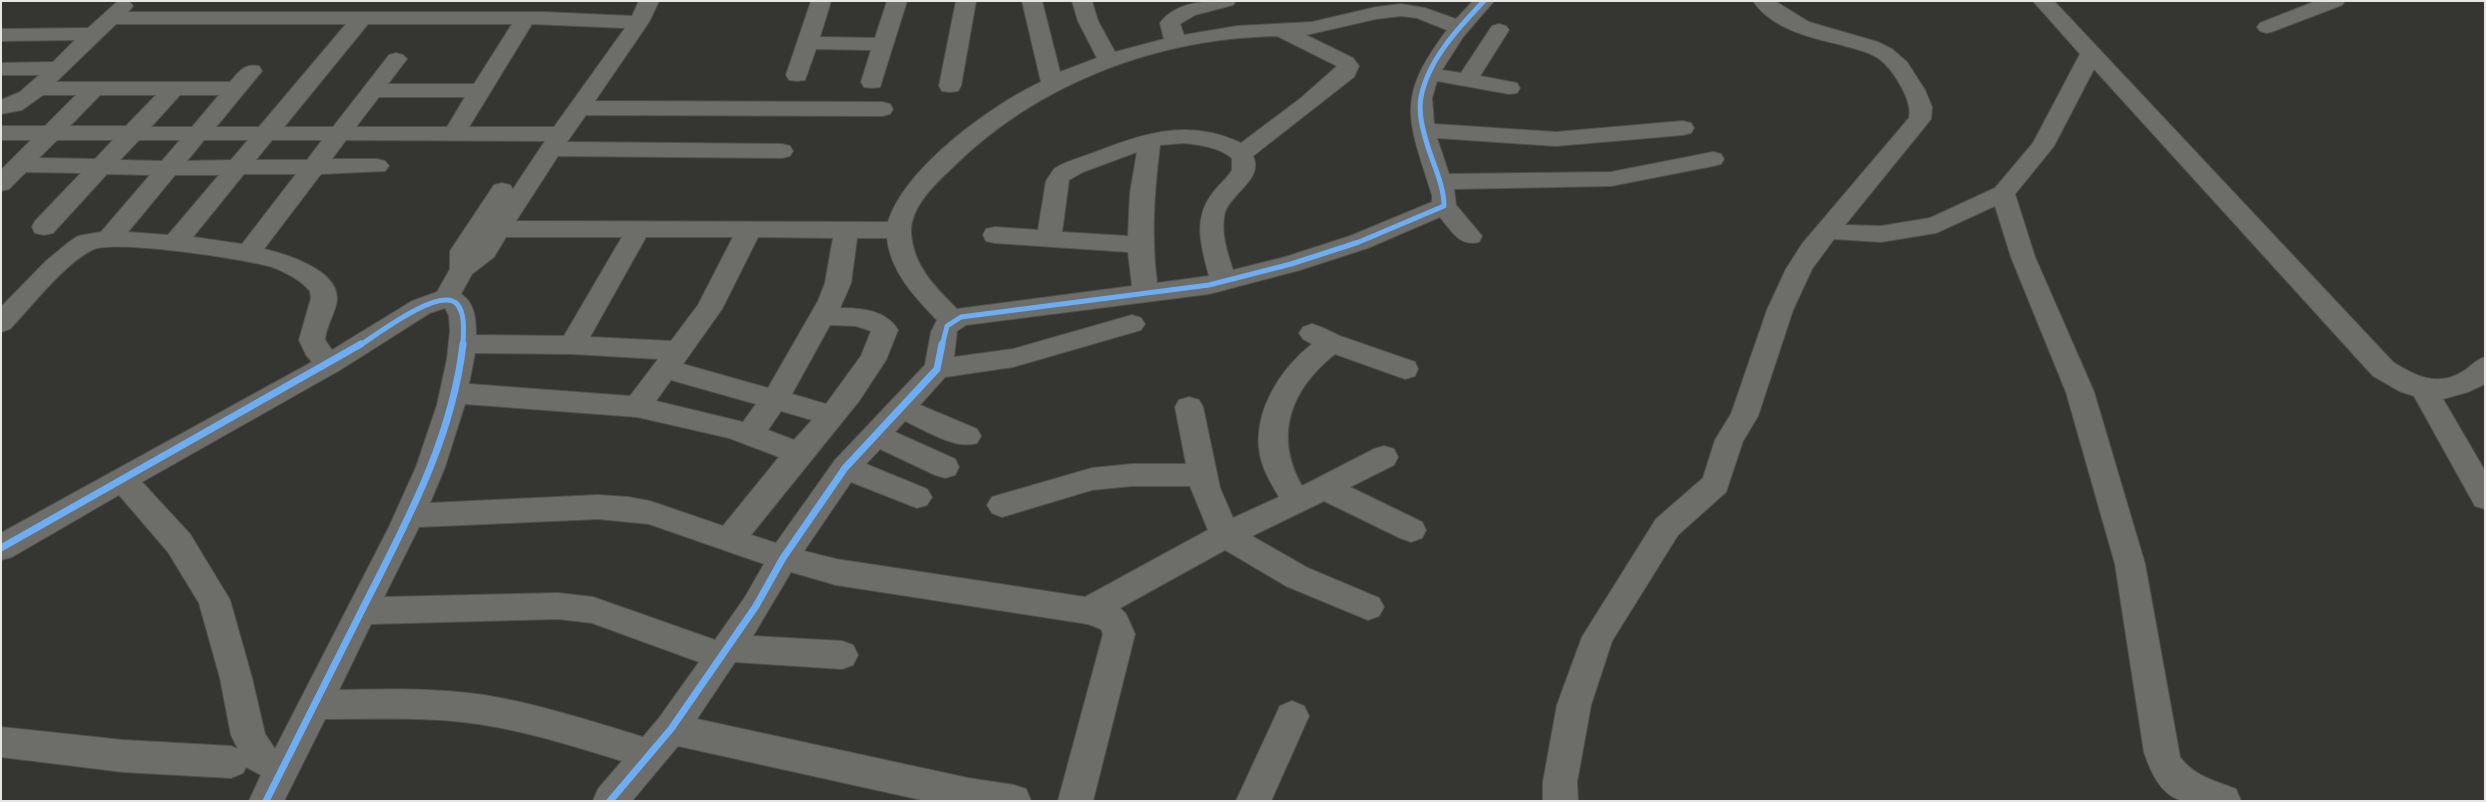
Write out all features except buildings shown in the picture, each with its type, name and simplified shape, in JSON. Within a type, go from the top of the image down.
[{"type":"street","points":[[1,107],[22,102],[128,1]]},
{"type":"street","points":[[177,18],[193,1]]},
{"type":"street","points":[[454,133],[480,91],[534,18],[554,1]]},
{"type":"street","points":[[446,298],[463,269],[485,251],[500,229],[551,139],[631,15],[649,1]]},
{"type":"street","points":[[797,75],[822,1]]},
{"type":"street","points":[[872,82],[897,1]]},
{"type":"street","points":[[950,86],[966,1]]},
{"type":"street","points":[[1032,1],[1052,82]]},
{"type":"street","points":[[1082,1],[1088,21],[1109,60]]},
{"type":"street","points":[[1176,43],[1170,23],[1174,18],[1188,11],[1226,1]]},
{"type":"street","points":[[1470,236],[1442,194],[1425,130],[1421,99],[1431,74],[1459,27],[1484,1]]},
{"type":"street","points":[[1561,801],[1560,782],[1574,705],[1598,637],[1667,528],[1716,484],[1729,440],[1744,416],[1780,310],[1799,269],[1811,250],[1920,119],[1922,106],[1900,70],[1880,50],[1800,26],[1785,18],[1763,1]]},
{"type":"street","points":[[2043,1],[2383,369],[2402,380],[2424,389],[2443,389],[2465,382],[2485,367]]},
{"type":"street","points":[[2267,27],[2335,1]]},
{"type":"street","points":[[952,320],[908,269],[900,247],[899,230],[906,208],[951,154],[978,129],[1052,82],[1109,60],[1176,43],[1239,32],[1311,29],[1388,12],[1405,11],[1422,13],[1459,27]]},
{"type":"street","points":[[110,18],[534,18],[631,15]]},
{"type":"street","points":[[463,269],[462,251],[578,108],[631,15]]},
{"type":"street","points":[[174,244],[362,18]]},
{"type":"street","points":[[1241,154],[1309,103],[1346,72],[1348,66],[1340,58],[1299,41],[1280,30]]},
{"type":"street","points":[[1467,80],[1499,30]]},
{"type":"street","points":[[1,35],[92,34]]},
{"type":"street","points":[[808,43],[884,44]]},
{"type":"street","points":[[1829,230],[1843,233],[1881,234],[1936,225],[2003,193],[2043,146],[2091,53]]},
{"type":"street","points":[[249,252],[396,59]]},
{"type":"street","points":[[1,69],[58,68]]},
{"type":"street","points":[[109,238],[251,71]]},
{"type":"street","points":[[1431,74],[1508,88]]},
{"type":"street","points":[[38,88],[235,89]]},
{"type":"street","points":[[1,184],[94,89]]},
{"type":"street","points":[[44,227],[174,89]]},
{"type":"street","points":[[372,90],[480,91]]},
{"type":"street","points":[[578,108],[882,109]]},
{"type":"street","points":[[1425,130],[1556,139],[1684,128]]},
{"type":"street","points":[[1,133],[454,133],[782,151]]},
{"type":"street","points":[[1050,240],[1057,180],[1060,175],[1150,139],[1163,136],[1206,138],[1227,145],[1241,154],[1246,163],[1244,171],[1217,203],[1211,224],[1223,281]]},
{"type":"street","points":[[1145,294],[1140,245],[1142,193],[1150,139]]},
{"type":"street","points":[[610,801],[671,729],[756,606],[783,558],[845,468],[937,369],[942,358],[942,336],[945,326],[952,320],[1062,302],[1145,294],[1223,281],[1291,264],[1359,242],[1442,194],[1508,179],[1546,181],[1611,179],[1713,159]]},
{"type":"street","points":[[20,165],[168,168],[377,166]]},
{"type":"street","points":[[2003,193],[2023,258],[2080,392],[2130,564],[2161,752],[2169,771],[2186,784],[2212,799],[2224,801]]},
{"type":"street","points":[[500,229],[899,230]]},
{"type":"street","points":[[637,407],[709,308],[750,229]]},
{"type":"street","points":[[572,345],[638,230]]},
{"type":"street","points":[[749,435],[774,400],[831,300],[838,283],[846,231]]},
{"type":"street","points":[[995,235],[1140,245]]},
{"type":"street","points":[[1,323],[80,245],[96,239],[109,238],[249,252],[282,261],[319,284],[324,294],[323,306],[312,338],[315,348],[331,364]]},
{"type":"street","points":[[1,548],[331,364],[421,307],[434,300],[446,298],[456,302],[461,310],[463,344],[448,422],[410,516],[266,801]]},
{"type":"street","points":[[730,539],[800,453],[833,416],[875,355],[885,330],[882,325],[869,320],[821,316]]},
{"type":"street","points":[[937,369],[1012,358],[1132,324]]},
{"type":"street","points":[[1296,502],[1277,465],[1274,449],[1274,428],[1285,392],[1321,338],[1405,369]]},
{"type":"street","points":[[463,344],[572,345],[672,360],[774,400],[833,416]]},
{"type":"street","points":[[2424,389],[2485,498]]},
{"type":"street","points":[[455,393],[637,407],[749,435],[800,453]]},
{"type":"street","points":[[1189,407],[1202,475],[1215,514],[1226,535],[1297,577],[1368,607]]},
{"type":"street","points":[[901,408],[967,436]]},
{"type":"street","points":[[874,435],[945,466]]},
{"type":"street","points":[[1088,611],[1226,535],[1296,502],[1384,456]]},
{"type":"street","points":[[845,468],[917,496]]},
{"type":"street","points":[[1002,505],[1092,479],[1132,474],[1202,475]]},
{"type":"street","points":[[123,480],[179,543],[214,600],[236,678],[248,735],[258,756],[283,767]]},
{"type":"street","points":[[1323,488],[1411,530]]},
{"type":"street","points":[[410,516],[598,507],[628,509],[650,513],[783,558],[836,572],[1088,611],[1109,616],[1116,623],[1119,634],[1075,801]]},
{"type":"street","points":[[362,611],[558,606],[601,613],[725,652],[842,655]]},
{"type":"street","points":[[315,704],[431,705],[482,710],[542,722],[649,754]]},
{"type":"street","points":[[1253,801],[1292,716]]},
{"type":"street","points":[[671,729],[968,798],[1014,801]]},
{"type":"street","points":[[1,742],[123,756],[231,762]]},
{"type":"cycle path","points":[[610,801],[671,729],[756,606],[783,558],[845,468],[937,369],[940,361],[942,338],[947,326],[952,321],[961,317],[1209,285],[1291,264],[1359,242],[1444,206],[1444,195],[1424,134],[1421,98],[1430,71],[1446,45],[1484,1]]},
{"type":"cycle path","points":[[1,548],[331,363],[421,307],[440,300],[452,300],[457,303],[463,323],[461,359],[451,405],[431,467],[404,527],[266,801]]}]
